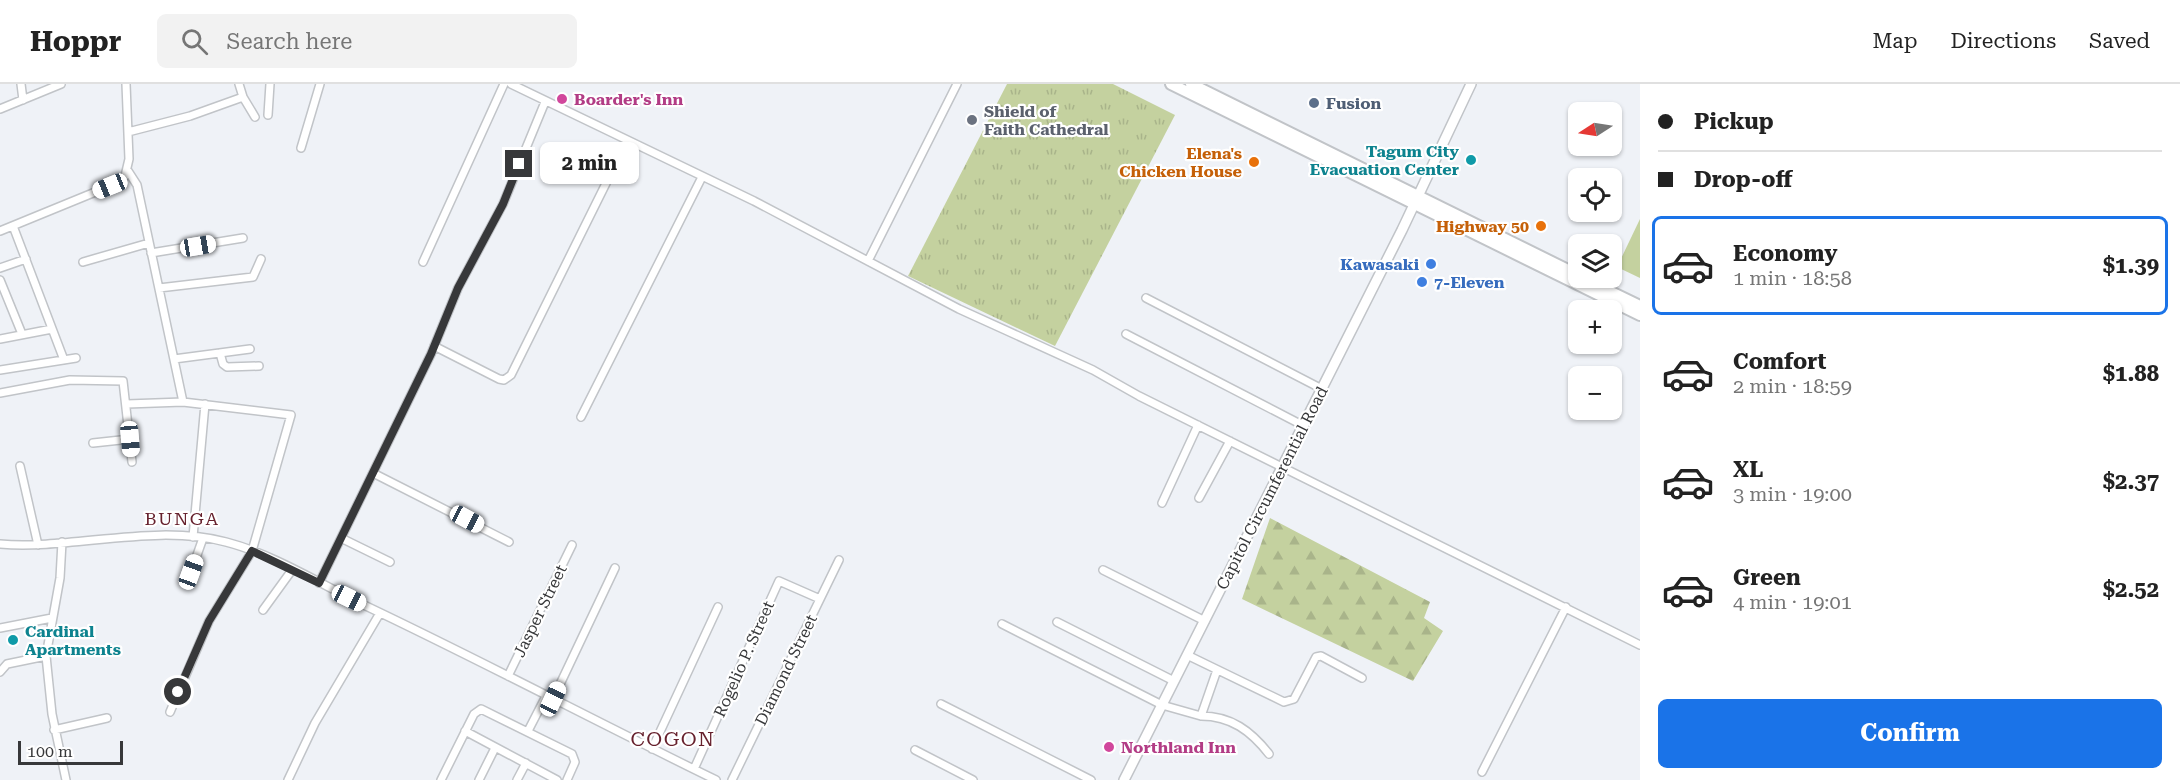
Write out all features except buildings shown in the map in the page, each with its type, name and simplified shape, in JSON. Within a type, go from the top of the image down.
[{"type":"highway","points":[[1171,84],[1417,199],[1640,315]]},
{"type":"highway","points":[[1191,84],[1300,143]]},
{"type":"highway","points":[[1538,260],[1568,271]]},
{"type":"highway","points":[[1603,288],[1640,306]]},
{"type":"main road","name":"Capitol Circumferential Road","points":[[1124,780],[1284,467],[1472,84]]},
{"type":"street","points":[[21,84],[23,100]]},
{"type":"street","points":[[0,109],[61,84]]},
{"type":"street","points":[[126,84],[128,171],[137,185],[183,402]]},
{"type":"street","points":[[239,84],[243,97],[255,117]]},
{"type":"street","points":[[268,115],[270,84]]},
{"type":"street","points":[[301,148],[320,84]]},
{"type":"street","points":[[423,262],[504,84]]},
{"type":"street","points":[[511,84],[702,177],[959,309],[1094,370],[1198,425],[1640,645]]},
{"type":"street","points":[[868,261],[957,84]]},
{"type":"street","points":[[128,132],[190,116],[243,97]]},
{"type":"street","points":[[319,583],[434,346],[458,288],[503,204],[545,102]]},
{"type":"street","points":[[434,346],[499,379],[504,380],[512,375],[627,141]]},
{"type":"street","points":[[0,231],[116,183],[128,171]]},
{"type":"street","points":[[581,417],[702,177]]},
{"type":"street","points":[[13,226],[64,360]]},
{"type":"street","points":[[151,253],[243,238]]},
{"type":"street","points":[[83,262],[149,243]]},
{"type":"street","points":[[0,268],[26,259]]},
{"type":"street","points":[[159,288],[252,278],[256,275],[261,259]]},
{"type":"street","points":[[0,280],[22,334]]},
{"type":"street","points":[[1146,298],[1322,389]]},
{"type":"street","points":[[0,339],[52,329]]},
{"type":"street","points":[[1126,334],[1304,426]]},
{"type":"street","points":[[174,359],[250,348]]},
{"type":"street","points":[[220,353],[223,364],[227,367],[259,366]]},
{"type":"street","points":[[0,370],[76,358]]},
{"type":"street","points":[[0,393],[70,380],[120,380],[126,387],[132,462]]},
{"type":"street","points":[[127,404],[183,402],[291,414],[252,551],[209,621],[170,712]]},
{"type":"street","points":[[193,537],[205,404]]},
{"type":"street","points":[[1162,503],[1198,425]]},
{"type":"street","points":[[93,443],[130,439]]},
{"type":"street","points":[[1199,498],[1230,441]]},
{"type":"street","points":[[20,466],[38,545]]},
{"type":"street","points":[[373,473],[509,542]]},
{"type":"street","points":[[0,544],[38,545],[108,538],[193,537],[252,551],[716,780]]},
{"type":"street","points":[[191,572],[203,538]]},
{"type":"street","points":[[341,538],[390,562]]},
{"type":"street","points":[[62,542],[60,578],[46,656],[54,730],[66,780]]},
{"type":"street","name":"Jasper Street","points":[[508,676],[572,545]]},
{"type":"street","name":"Diamond Street","points":[[732,780],[839,560]]},
{"type":"street","points":[[528,731],[549,698],[615,568]]},
{"type":"street","points":[[263,610],[292,570]]},
{"type":"street","points":[[1103,570],[1205,621]]},
{"type":"street","name":"Rogelio P. Street","points":[[694,769],[779,581],[820,599]]},
{"type":"street","points":[[652,749],[718,607]]},
{"type":"street","points":[[1482,772],[1566,607]]},
{"type":"street","points":[[288,780],[315,723],[380,613]]},
{"type":"street","points":[[0,628],[52,618]]},
{"type":"street","points":[[1057,622],[1174,681]]},
{"type":"street","points":[[1002,624],[1162,705],[1201,716],[1225,718],[1249,732],[1269,754]]},
{"type":"street","points":[[1187,655],[1284,702],[1294,699],[1311,664],[1318,656],[1362,678]]},
{"type":"street","points":[[0,672],[8,664],[46,656]]},
{"type":"street","points":[[1201,716],[1217,669]]},
{"type":"street","points":[[941,704],[1090,780]]},
{"type":"street","points":[[441,780],[474,714],[481,709],[528,731],[574,757],[575,762],[567,780]]},
{"type":"street","points":[[54,730],[107,718]]},
{"type":"street","points":[[465,731],[557,780]]},
{"type":"street","points":[[479,780],[495,748]]},
{"type":"street","points":[[915,750],[973,780]]},
{"type":"street","points":[[517,780],[525,764]]},
{"type":"green space","points":[[1007,84],[1113,84],[1175,115],[1055,346],[908,276]]},
{"type":"green space","points":[[1640,219],[1640,278],[1622,269],[1622,257]]},
{"type":"green space","points":[[1270,518],[1430,602],[1424,618],[1443,631],[1413,681],[1242,599]]},
{"type":"place","name":"Boarder's Inn","points":[[562,99]]},
{"type":"place","name":"Fusion","points":[[1314,103]]},
{"type":"place","name":"Shield of Faith Cathedral","points":[[972,120]]},
{"type":"place","name":"Tagum City Evacuation Center","points":[[1471,160]]},
{"type":"place","name":"Elena's Chicken House","points":[[1254,162]]},
{"type":"place","name":"Highway 50","points":[[1541,226]]},
{"type":"place","name":"Kawasaki","points":[[1431,264]]},
{"type":"place","name":"7-Eleven","points":[[1422,282]]},
{"type":"place","name":"Cardinal Apartments","points":[[13,640]]},
{"type":"place","name":"Northland Inn","points":[[1109,747]]},
{"type":"district","name":"BUNGA","points":[[182,518]]},
{"type":"district","name":"COGON","points":[[673,739]]},
{"type":"route","points":[[178,692],[209,621],[252,551],[319,583],[431,354],[458,288],[503,204],[519,164]]}]
